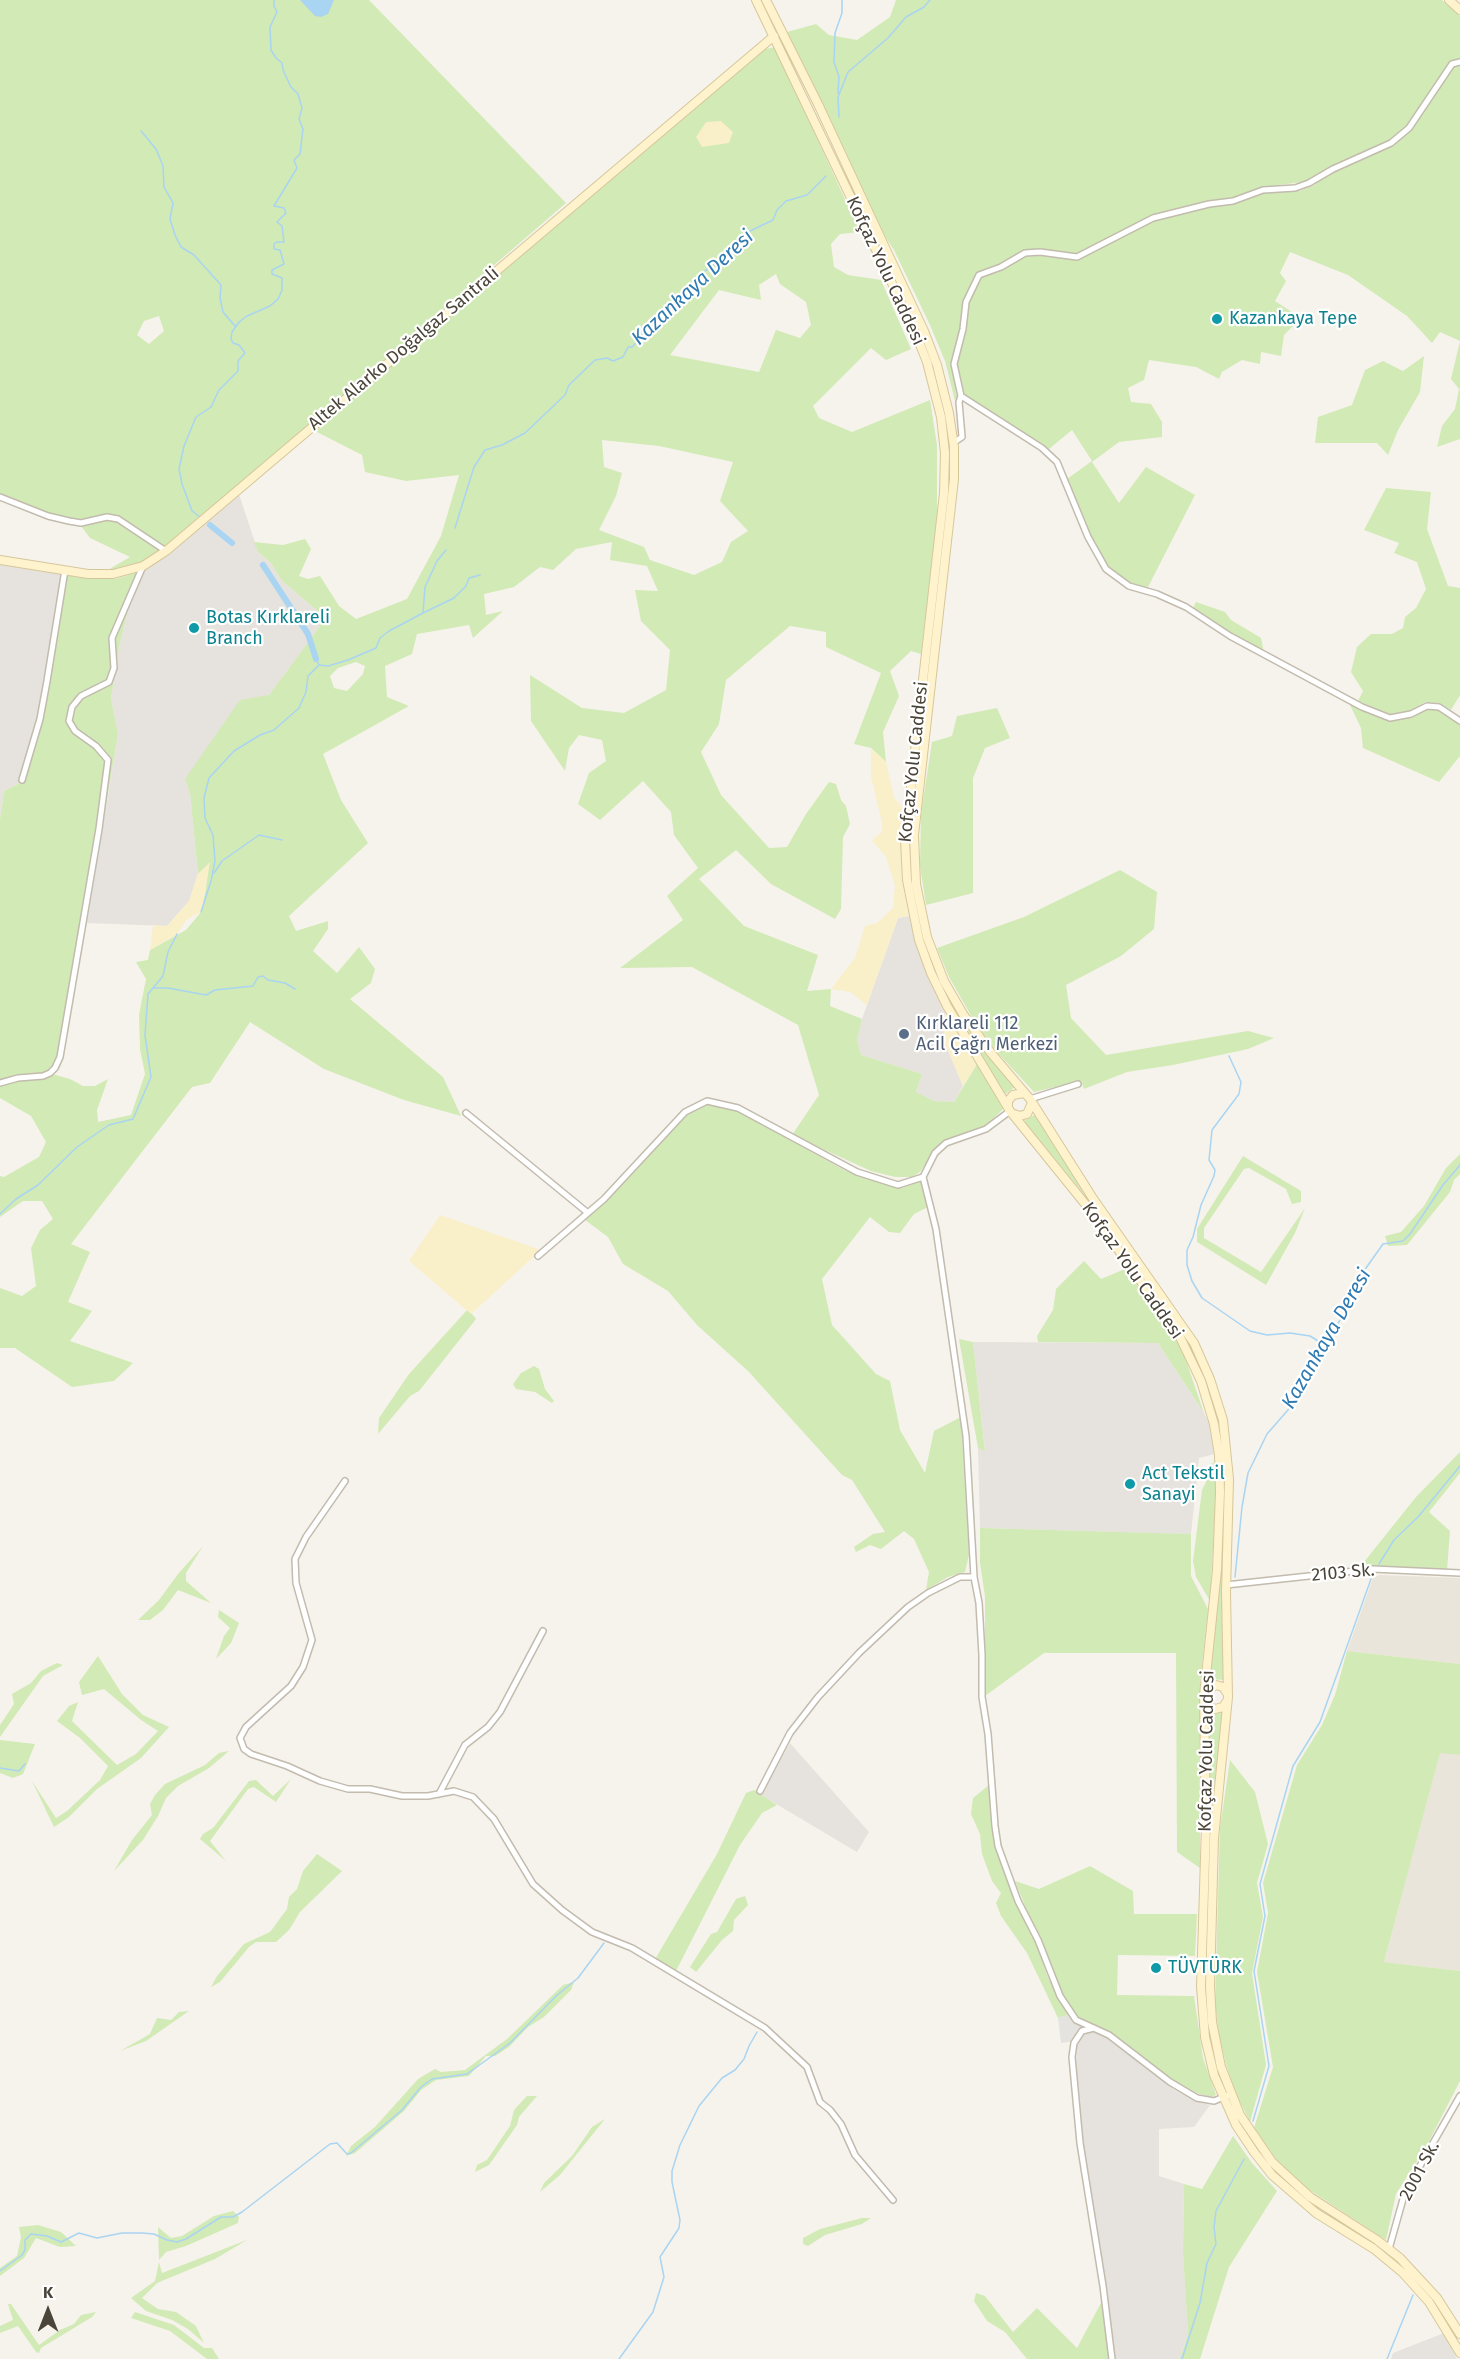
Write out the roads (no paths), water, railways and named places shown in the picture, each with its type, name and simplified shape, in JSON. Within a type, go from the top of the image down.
[{"type":"main road","name":"Kofçaz Yolu Caddesi","points":[[756,0],[921,346],[933,380],[941,417],[945,453],[944,492],[906,821],[907,880],[914,922],[931,972],[947,1006],[1010,1110],[1090,1210],[1185,1346],[1206,1394],[1217,1437],[1220,1483],[1217,1570],[1205,1695],[1206,1825],[1201,2003],[1209,2056],[1244,2138],[1272,2175],[1316,2213],[1374,2249],[1403,2273],[1429,2302],[1460,2353]]},
{"type":"main road","name":"Kofçaz Yolu Caddesi","points":[[766,0],[932,349],[946,394],[953,443],[954,479],[915,822],[916,884],[927,937],[953,998],[979,1037],[1029,1098],[1092,1197],[1185,1328],[1205,1367],[1223,1420],[1229,1487],[1226,1585],[1227,1697],[1214,1838],[1210,1986],[1216,2051],[1227,2096],[1253,2137],[1284,2174],[1324,2208],[1389,2249],[1428,2286],[1460,2334]]},
{"type":"main road","points":[[1449,0],[1460,10]]},
{"type":"main road","name":"Altek Alarko Doğalgaz Santrali","points":[[0,560],[88,574],[113,574],[143,566],[166,551],[774,36]]},
{"type":"main road","points":[[1013,1095],[1029,1098],[1030,1111],[1024,1115],[1016,1116],[1010,1110],[1008,1101],[1013,1095]]},
{"type":"main road","points":[[1216,1685],[1223,1687],[1227,1697],[1223,1707],[1215,1709],[1208,1706],[1205,1695],[1216,1685]]},
{"type":"street","points":[[953,443],[962,437],[959,402],[961,396],[954,364],[963,329],[966,302],[979,274],[1001,267],[1025,253],[1040,252],[1077,257],[1153,218],[1209,204],[1233,201],[1263,190],[1294,188],[1309,183],[1333,169],[1391,143],[1409,128],[1452,64],[1460,62]]},
{"type":"street","points":[[961,396],[1042,448],[1057,462],[1088,537],[1106,569],[1129,586],[1157,594],[1186,607],[1240,642],[1362,707],[1390,718],[1411,714],[1426,706],[1439,706],[1460,721]]},
{"type":"street","points":[[0,497],[48,516],[69,521],[81,523],[107,517],[118,519],[166,551]]},
{"type":"street","points":[[0,1083],[50,1073],[60,1057],[99,829],[108,760],[96,746],[75,731],[69,721],[72,707],[81,696],[109,682],[114,668],[112,638],[143,566]]},
{"type":"street","points":[[22,780],[32,748],[47,681],[65,570]]},
{"type":"street","points":[[1029,1098],[1078,1084]]},
{"type":"street","points":[[538,1256],[604,1199],[685,1112],[707,1101],[738,1108],[857,1172],[898,1185],[923,1177]]},
{"type":"street","points":[[1010,1110],[986,1129],[946,1143],[935,1153],[923,1177],[936,1229],[966,1436],[974,1577],[979,1614],[982,1697],[988,1734],[998,1846],[1018,1901],[1038,1940],[1060,1996],[1076,2020],[1108,2035],[1170,2082],[1197,2098],[1214,2101],[1227,2096]]},
{"type":"street","points":[[466,1113],[588,1213]]},
{"type":"street","points":[[345,1481],[306,1537],[295,1559],[296,1583],[312,1640],[303,1667],[291,1686],[246,1727],[240,1738],[241,1743],[251,1754],[287,1766],[320,1781],[348,1789],[370,1789],[402,1796],[454,1791],[473,1797],[494,1819],[533,1884],[562,1911],[592,1932],[632,1948],[765,2028],[807,2067],[820,2102],[831,2110],[841,2124],[855,2155],[893,2200]]},
{"type":"street","name":"2103 Sk.","points":[[1226,1585],[1373,1569],[1460,1573]]},
{"type":"street","points":[[760,1791],[790,1733],[818,1697],[859,1653],[908,1607],[928,1593],[960,1577],[974,1577]]},
{"type":"street","points":[[439,1794],[465,1745],[488,1727],[500,1712],[543,1631]]},
{"type":"street","points":[[1094,2028],[1082,2031],[1074,2043],[1072,2057],[1080,2143],[1102,2279],[1112,2359]]},
{"type":"street","name":"2001 Sk.","points":[[1389,2249],[1405,2192],[1460,2096]]},
{"type":"water","points":[[300,0],[334,0],[328,14],[321,17],[315,16]]},
{"type":"waterway","points":[[200,517],[192,511],[182,484],[179,469],[184,446],[196,417],[211,407],[219,390],[238,371],[238,361],[245,353],[239,345],[233,343],[232,332],[247,316],[270,306],[278,299],[282,290],[282,278],[272,274],[272,270],[284,264],[280,250],[274,249],[274,244],[284,242],[282,226],[277,222],[286,213],[284,208],[274,206],[297,168],[294,160],[300,154],[303,129],[299,119],[302,108],[298,94],[291,87],[282,63],[271,50],[270,27],[277,12],[274,0]]},
{"type":"waterway","points":[[838,93],[839,77],[834,62],[835,33],[842,13],[842,0]]},
{"type":"waterway","points":[[839,117],[838,97],[848,72],[888,38],[906,17],[924,7],[930,0]]},
{"type":"waterway","points":[[141,131],[156,149],[163,166],[164,187],[173,203],[170,219],[175,235],[181,247],[194,255],[221,285],[220,298],[223,312],[235,326]]},
{"type":"waterway","name":"Kazankaya Deresi","points":[[455,528],[474,467],[485,450],[502,445],[525,433],[565,395],[569,385],[595,360],[607,358],[613,361],[623,357],[628,347],[632,347],[706,270],[739,249],[741,238],[773,220],[777,210],[786,201],[807,195],[826,176]]},
{"type":"waterway","points":[[210,525],[232,543]]},
{"type":"waterway","points":[[201,912],[215,861],[213,835],[205,818],[204,798],[209,778],[234,751],[260,735],[274,730],[299,708],[306,692],[308,676],[319,665],[328,666],[376,648],[380,638],[389,631],[423,613],[425,587],[437,561],[446,550]]},
{"type":"waterway","points":[[263,565],[308,634],[316,659]]},
{"type":"waterway","points":[[423,613],[454,598],[466,586],[469,578],[480,575]]},
{"type":"waterway","points":[[316,659],[319,665]]},
{"type":"waterway","points":[[214,873],[222,861],[259,835],[282,840]]},
{"type":"waterway","points":[[0,1214],[16,1199],[38,1185],[77,1147],[109,1125],[133,1119],[151,1077],[145,1035],[148,994],[163,976],[168,952],[177,934]]},
{"type":"waterway","points":[[153,988],[168,988],[206,995],[215,990],[253,986],[258,977],[263,976],[268,980],[285,983],[295,989]]},
{"type":"waterway","points":[[1229,1056],[1241,1082],[1239,1094],[1212,1130],[1209,1160],[1215,1170],[1214,1176],[1201,1205],[1193,1237],[1187,1250],[1187,1265],[1192,1281],[1202,1298],[1250,1331],[1267,1335],[1290,1333],[1310,1336],[1323,1344]]},
{"type":"waterway","name":"Kazankaya Deresi","points":[[1235,1577],[1248,1473],[1267,1434],[1288,1410],[1303,1379],[1347,1309],[1349,1292],[1383,1244],[1403,1241],[1410,1234],[1443,1185],[1460,1165]]},
{"type":"waterway","points":[[1379,1564],[1394,1540],[1418,1517],[1460,1466]]},
{"type":"waterway","points":[[1253,2121],[1269,2066],[1254,1971],[1265,1916],[1260,1884],[1293,1766],[1320,1722],[1371,1579]]},
{"type":"waterway","points":[[0,1768],[19,1771],[25,1764]]},
{"type":"waterway","points":[[0,2271],[22,2255],[25,2250],[25,2240],[31,2234],[47,2236],[61,2242],[79,2233],[97,2238],[122,2233],[142,2233],[154,2234],[177,2242],[186,2239],[221,2217],[233,2217],[242,2212],[330,2144],[337,2143],[347,2154],[351,2153],[402,2110],[421,2087],[432,2079],[467,2074],[510,2043],[556,1996],[578,1978],[604,1943]]},
{"type":"waterway","points":[[619,2359],[653,2312],[664,2277],[660,2257],[679,2228],[680,2220],[672,2171],[680,2145],[699,2106],[722,2078],[735,2070],[744,2059],[757,2032]]},
{"type":"waterway","points":[[1182,2359],[1200,2303],[1207,2263],[1216,2244],[1214,2227],[1216,2211],[1244,2159]]},
{"type":"waterway","points":[[1387,2359],[1413,2295]]},
{"type":"place","name":"Kazankaya Tepe","points":[[1217,319]]},
{"type":"place","name":"Botas Kırklareli Branch","points":[[194,628]]},
{"type":"place","name":"Kırklareli 112 Acil Çağrı Merkezi","points":[[904,1034]]},
{"type":"place","name":"Act Tekstil Sanayi","points":[[1130,1484]]},
{"type":"place","name":"TÜVTÜRK","points":[[1156,1968]]}]
